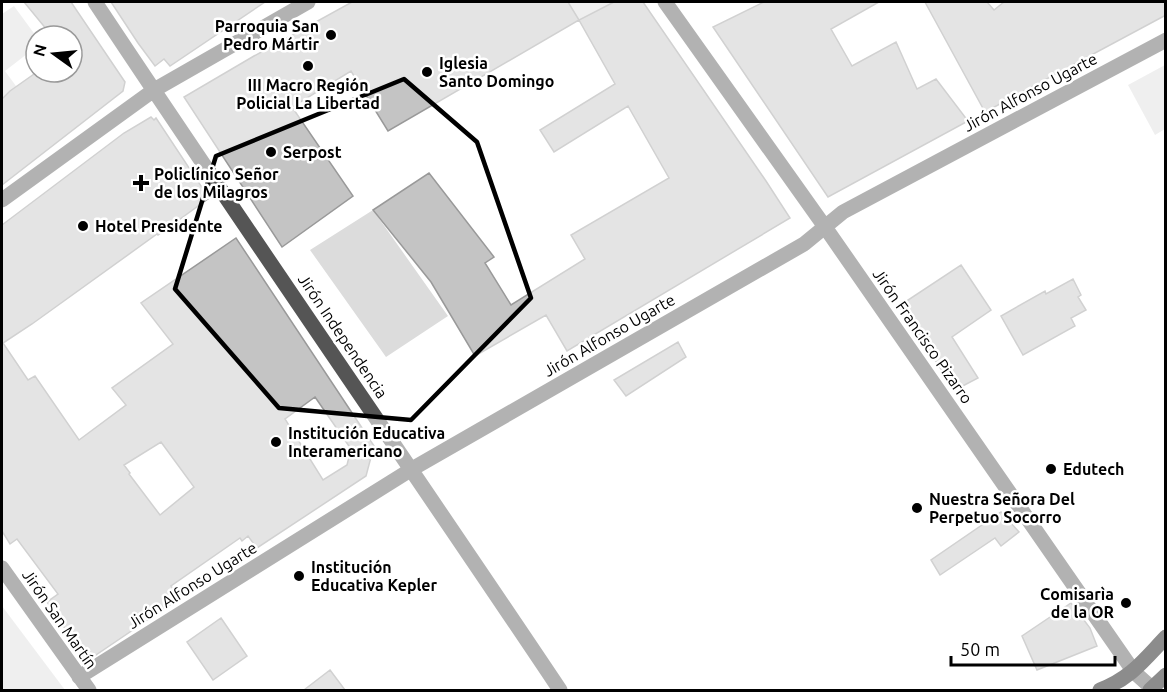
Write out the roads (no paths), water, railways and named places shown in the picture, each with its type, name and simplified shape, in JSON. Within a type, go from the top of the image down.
[{"type":"main road","points":[[1100,690],[1114,685],[1134,672],[1166,637]]},
{"type":"main road","points":[[1152,690],[1166,675]]},
{"type":"street","name":"Jirón Independencia","points":[[96,2],[560,690]]},
{"type":"street","points":[[2,200],[154,90],[308,2]]},
{"type":"street","name":"Jirón Francisco Pizarro","points":[[665,2],[825,227],[1134,672],[1152,690]]},
{"type":"street","name":"Jirón Alfonso Ugarte","points":[[79,677],[412,469],[804,244],[843,212],[1166,40]]},
{"type":"street","name":"Jirón San Martín","points":[[2,568],[89,690]]},
{"type":"place","name":"Parroquia San Pedro Mártir","points":[[331,35]]},
{"type":"place","name":"III Macro Región Policial La Libertad","points":[[308,66]]},
{"type":"place","name":"Iglesia Santo Domingo","points":[[427,72]]},
{"type":"place","name":"Serpost","points":[[271,152]]},
{"type":"place","name":"Policlínico Señor de los Milagros","points":[[141,183]]},
{"type":"place","name":"Hotel Presidente","points":[[83,226]]},
{"type":"place","name":"Institución Educativa Interamericano","points":[[276,442]]},
{"type":"place","name":"Edutech","points":[[1051,469]]},
{"type":"place","name":"Nuestra Señora Del Perpetuo Socorro","points":[[917,508]]},
{"type":"place","name":"Institución Educativa Kepler","points":[[299,576]]},
{"type":"place","name":"Comisarìa de la OR","points":[[1126,603]]}]
